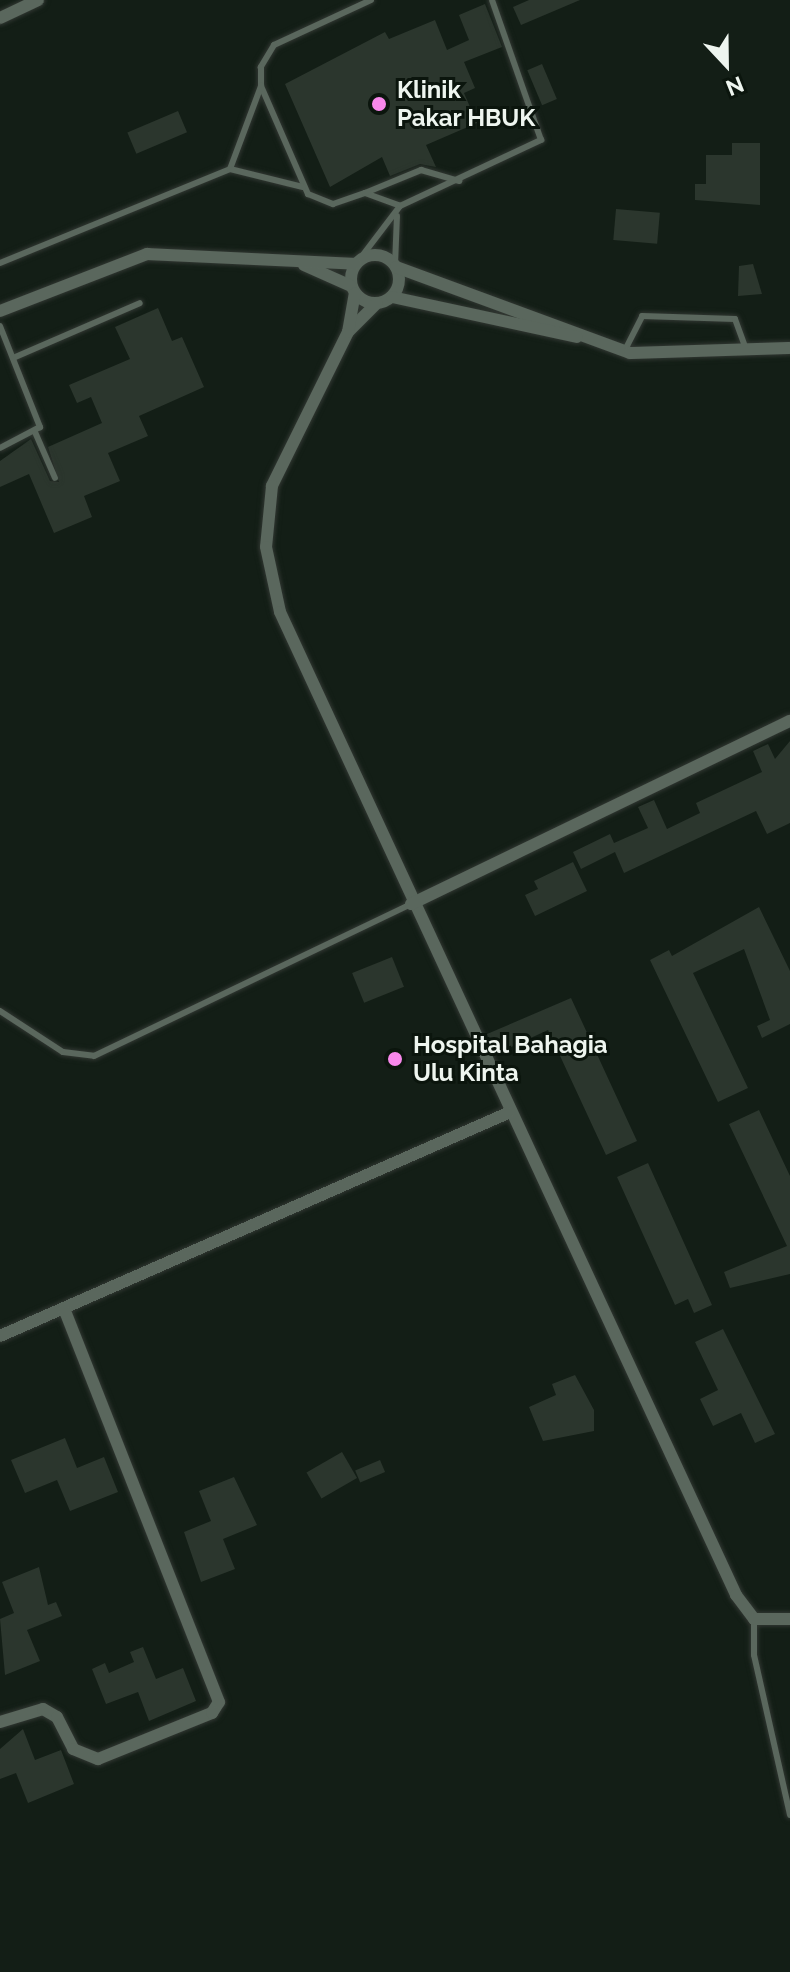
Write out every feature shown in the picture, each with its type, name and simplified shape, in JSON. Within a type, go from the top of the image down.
[{"type":"street","points":[[0,18],[38,0]]},
{"type":"street","points":[[0,311],[147,254],[297,262],[358,262],[378,255],[396,266],[625,352],[790,348]]},
{"type":"street","points":[[297,262],[377,303]]},
{"type":"street","points":[[348,332],[358,262]]},
{"type":"street","points":[[392,297],[396,266]]},
{"type":"street","points":[[600,342],[392,297],[377,303],[348,332],[284,453],[266,547],[290,638],[508,1113],[736,1595],[754,1619],[790,1619]]},
{"type":"street","points":[[763,349],[790,337]]},
{"type":"street","points":[[411,904],[790,721]]},
{"type":"street","points":[[0,1336],[508,1113]]},
{"type":"street","points":[[0,1722],[43,1709],[57,1717],[73,1749],[98,1759],[219,1706],[64,1309]]},
{"type":"lane","points":[[230,169],[274,45],[371,0]]},
{"type":"lane","points":[[365,193],[400,206],[541,140],[492,0]]},
{"type":"lane","points":[[261,86],[304,187]]},
{"type":"lane","points":[[0,263],[230,169],[304,187],[325,203],[365,193],[421,170],[459,181]]},
{"type":"lane","points":[[396,266],[400,206]]},
{"type":"lane","points":[[358,262],[397,216]]},
{"type":"lane","points":[[13,358],[140,303]]},
{"type":"lane","points":[[625,352],[642,316],[735,319],[746,350]]},
{"type":"lane","points":[[0,326],[39,423],[35,432],[0,448]]},
{"type":"lane","points":[[35,432],[55,478]]},
{"type":"lane","points":[[0,1011],[63,1052],[94,1056],[411,904]]},
{"type":"lane","points":[[754,1619],[754,1655],[790,1815]]},
{"type":"building","points":[[529,0],[580,0],[521,25],[513,7]]},
{"type":"building","points":[[485,4],[502,47],[464,62],[475,88],[464,93],[477,123],[426,145],[436,167],[420,164],[390,176],[382,157],[330,187],[285,84],[385,32],[389,39],[435,20],[447,50],[469,40],[459,15]]},
{"type":"building","points":[[542,64],[557,99],[542,105],[527,70]]},
{"type":"building","points":[[178,111],[187,132],[136,154],[127,132]]},
{"type":"building","points":[[732,143],[760,143],[760,205],[695,200],[695,184],[706,184],[706,155],[732,155]]},
{"type":"building","points":[[616,209],[660,213],[657,244],[613,240]]},
{"type":"building","points":[[753,264],[762,294],[738,296],[739,266]]},
{"type":"building","points":[[158,308],[172,341],[182,337],[204,387],[139,416],[148,436],[108,453],[120,481],[84,496],[92,517],[54,533],[29,474],[0,487],[0,461],[31,439],[50,481],[59,482],[48,447],[102,423],[91,397],[77,403],[69,385],[130,359],[115,327]]},
{"type":"building","points":[[790,741],[790,823],[767,834],[756,811],[624,873],[615,852],[581,869],[573,852],[610,834],[614,843],[648,828],[638,807],[654,800],[667,829],[700,813],[696,803],[762,772],[753,751],[768,744],[775,759]]},
{"type":"building","points":[[573,862],[587,891],[535,916],[525,895],[538,889],[534,881]]},
{"type":"building","points":[[759,907],[790,971],[790,1024],[762,1038],[757,1026],[770,1020],[744,949],[693,973],[748,1088],[718,1102],[650,960],[669,950],[672,956]]},
{"type":"building","points":[[392,957],[404,987],[364,1003],[352,973]]},
{"type":"building","points":[[571,998],[637,1141],[606,1155],[548,1030],[496,1054],[487,1034]]},
{"type":"building","points":[[759,1110],[790,1176],[790,1274],[730,1288],[724,1272],[787,1246],[729,1124]]},
{"type":"building","points":[[648,1163],[712,1305],[694,1313],[688,1299],[675,1305],[617,1177]]},
{"type":"building","points":[[723,1329],[775,1434],[755,1443],[741,1413],[713,1426],[700,1399],[718,1390],[695,1342]]},
{"type":"building","points":[[575,1375],[594,1410],[594,1431],[543,1441],[529,1407],[556,1395],[552,1384]]},
{"type":"building","points":[[65,1438],[77,1468],[104,1457],[118,1492],[70,1511],[57,1480],[25,1493],[11,1460]]},
{"type":"building","points":[[342,1452],[357,1478],[321,1498],[306,1472]]},
{"type":"building","points":[[380,1460],[385,1472],[360,1483],[355,1471]]},
{"type":"building","points":[[234,1477],[257,1525],[223,1539],[235,1569],[201,1582],[184,1532],[211,1521],[199,1491]]},
{"type":"building","points":[[39,1567],[48,1605],[56,1602],[62,1616],[27,1630],[40,1661],[5,1675],[0,1619],[14,1613],[2,1582]]},
{"type":"building","points":[[143,1647],[156,1679],[183,1668],[196,1701],[149,1721],[138,1692],[106,1704],[92,1669],[105,1663],[109,1673],[134,1662],[130,1652]]},
{"type":"building","points":[[23,1729],[35,1760],[61,1750],[74,1784],[28,1803],[16,1773],[0,1779],[0,1749]]},
{"type":"place","name":"Klinik Pakar HBUK","points":[[379,104]]},
{"type":"place","name":"Hospital Bahagia Ulu Kinta","points":[[395,1059]]}]
